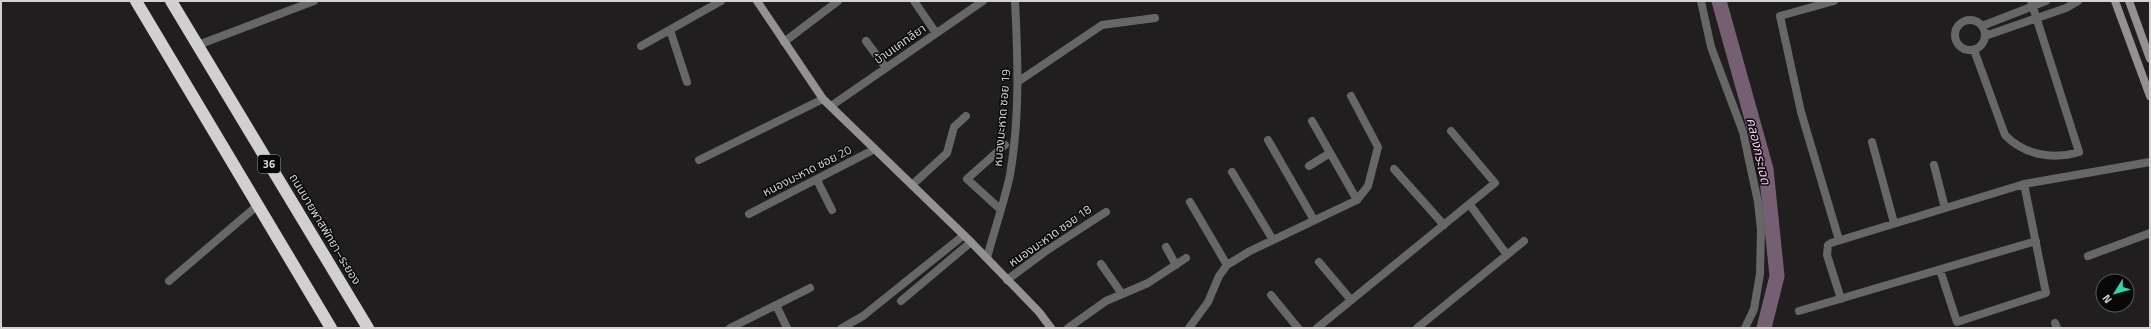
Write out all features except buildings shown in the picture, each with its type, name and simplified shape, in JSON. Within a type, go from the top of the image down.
[{"type":"highway","name":"36","points":[[136,1],[331,328]]},
{"type":"highway","name":"ถนนบายพาสพัทยา–ระยอง","points":[[171,1],[368,328]]},
{"type":"street","points":[[198,45],[314,1]]},
{"type":"street","points":[[641,46],[722,1]]},
{"type":"street","points":[[757,1],[823,99],[987,258],[1039,312],[1051,328]]},
{"type":"street","points":[[784,42],[838,1]]},
{"type":"street","points":[[914,1],[936,34]]},
{"type":"street","name":"บ้านแคทลียา","points":[[831,106],[983,1]]},
{"type":"street","name":"หนองมะหาด ซอย 19","points":[[987,258],[1009,177],[1015,144],[1019,81],[1016,1]]},
{"type":"street","points":[[1701,1],[1711,47],[1743,132],[1758,202],[1761,230],[1760,274],[1754,309],[1745,328]]},
{"type":"street","points":[[1834,1],[1780,16],[1801,112],[1839,240]]},
{"type":"street","points":[[1982,26],[2032,3],[2046,1]]},
{"type":"street","points":[[1985,36],[2066,8],[2078,1]]},
{"type":"street","points":[[2115,1],[2150,96]]},
{"type":"street","points":[[2129,1],[2150,59]]},
{"type":"street","points":[[1974,50],[2005,135],[2015,146],[2030,153],[2068,155],[2079,152],[2038,18],[2032,3]]},
{"type":"street","points":[[1019,81],[1102,25],[1155,18]]},
{"type":"street","points":[[1964,21],[1977,22],[1982,26],[1985,36],[1980,48],[1974,50],[1964,50],[1955,41],[1954,33],[1964,21]]},
{"type":"street","points":[[670,30],[687,82]]},
{"type":"street","points":[[866,41],[886,68]]},
{"type":"street","points":[[1189,328],[1208,302],[1219,276],[1227,265],[1273,240],[1356,200],[1368,186],[1378,147],[1351,96]]},
{"type":"street","points":[[699,160],[823,99]]},
{"type":"street","points":[[912,185],[947,153],[954,127],[966,116]]},
{"type":"street","points":[[1312,121],[1356,200]]},
{"type":"street","points":[[1322,326],[1351,300],[1470,205],[1495,183],[1451,131]]},
{"type":"street","points":[[1268,140],[1314,220]]},
{"type":"street","points":[[1872,142],[1894,223]]},
{"type":"street","points":[[1000,209],[967,179],[1005,145]]},
{"type":"street","name":"หนองมะหาด ซอย 20","points":[[749,214],[875,149]]},
{"type":"street","points":[[1309,166],[1330,153]]},
{"type":"street","points":[[1841,299],[1827,251],[1828,246],[1839,240],[2024,184],[2150,162]]},
{"type":"street","points":[[1934,165],[1945,208]]},
{"type":"street","points":[[1394,169],[1444,225]]},
{"type":"street","points":[[1232,172],[1273,240]]},
{"type":"street","points":[[817,180],[832,210]]},
{"type":"street","points":[[1940,270],[1957,322],[2046,293],[2024,184]]},
{"type":"street","points":[[1190,202],[1227,265]]},
{"type":"street","points":[[169,282],[258,205]]},
{"type":"street","points":[[1470,205],[1507,255]]},
{"type":"street","name":"หนองมะหาด ซอย 18","points":[[1007,280],[1046,251],[1106,212]]},
{"type":"street","points":[[2088,256],[2150,233]]},
{"type":"street","points":[[842,328],[862,316],[964,235]]},
{"type":"street","points":[[1417,328],[1524,241]]},
{"type":"street","points":[[1799,311],[2036,241]]},
{"type":"street","points":[[901,300],[971,242]]},
{"type":"street","points":[[1166,247],[1176,265]]},
{"type":"street","points":[[1068,328],[1106,301],[1148,282],[1186,258]]},
{"type":"street","points":[[1319,262],[1351,300]]},
{"type":"street","points":[[1101,264],[1122,294]]},
{"type":"street","points":[[730,328],[810,288]]},
{"type":"street","points":[[1271,295],[1298,328]]},
{"type":"street","points":[[776,305],[787,328]]},
{"type":"waterway","name":"คลองกระเฉด","points":[[1719,1],[1766,169],[1777,276],[1764,328]]}]
